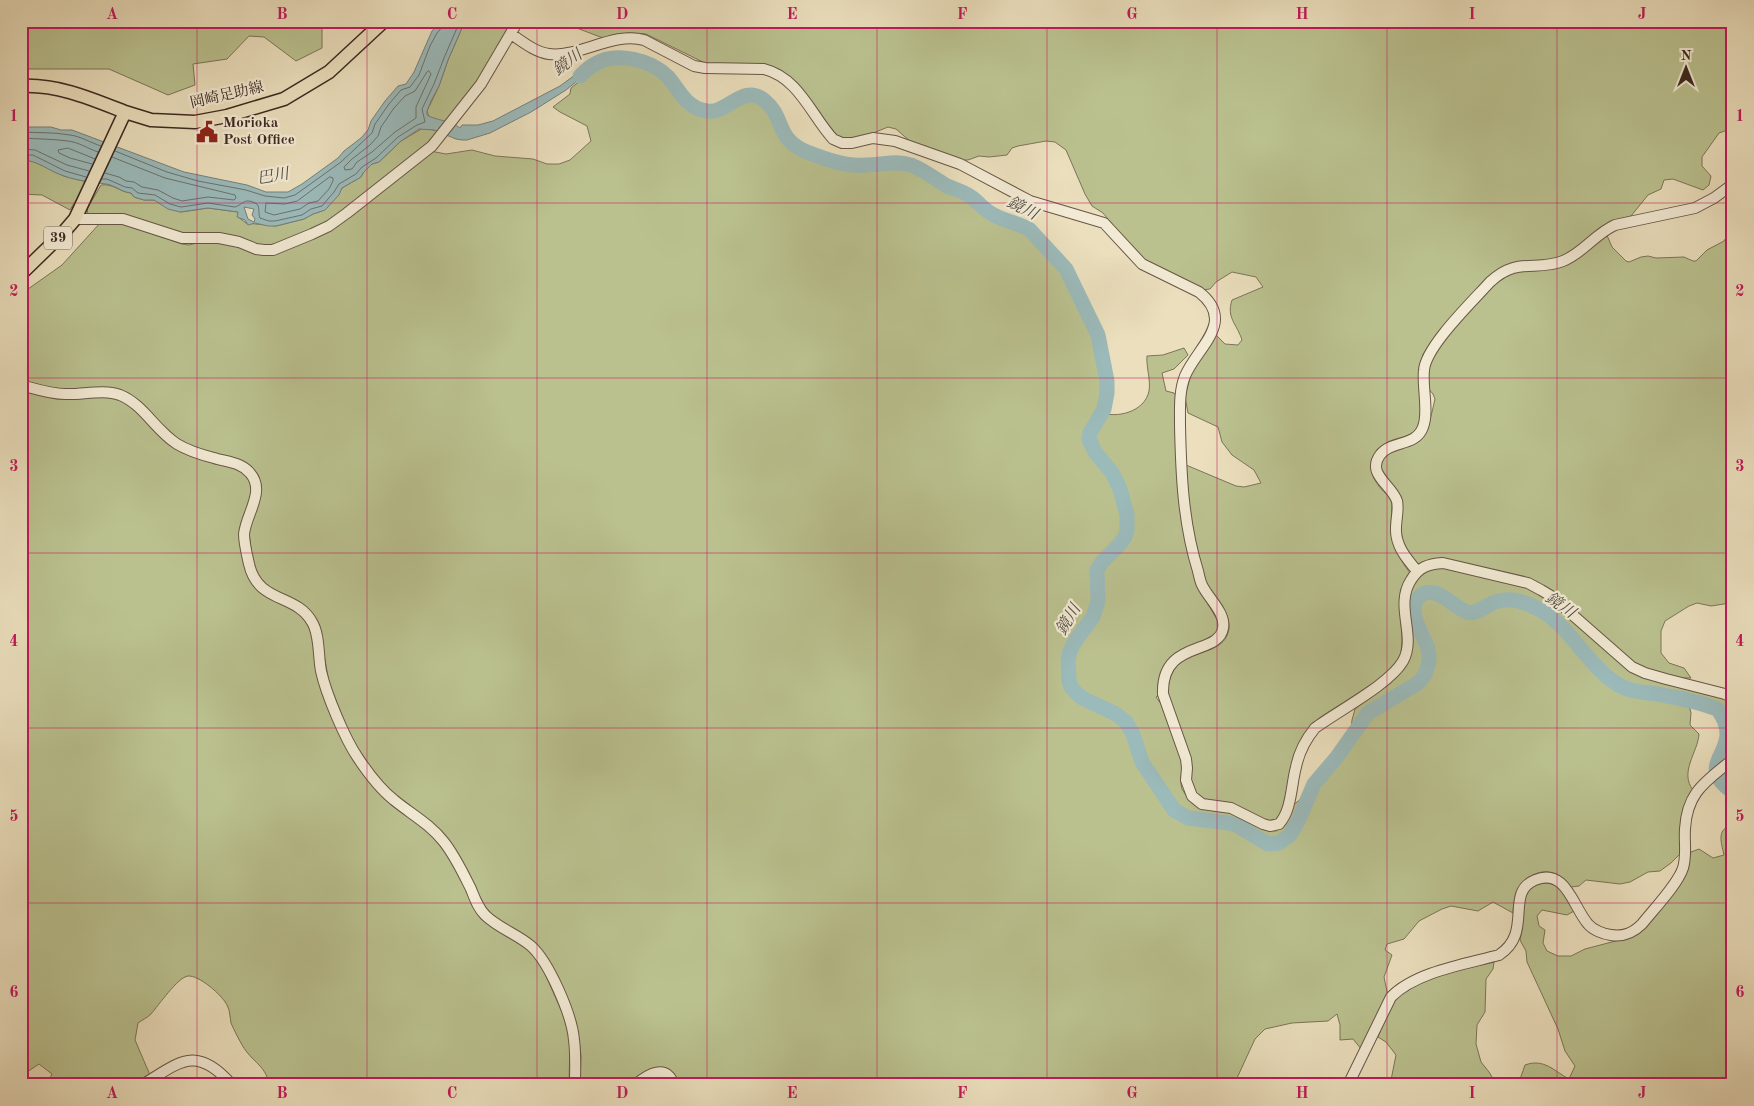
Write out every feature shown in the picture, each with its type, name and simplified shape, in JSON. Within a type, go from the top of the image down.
[{"type":"main road","name":"岡崎足助線","points":[[21,86],[48,87],[75,93],[123,118],[194,122],[227,116],[284,99],[329,72],[384,21]]},
{"type":"main road","name":"39","points":[[21,274],[63,233],[75,218],[123,118]]},
{"type":"street","points":[[75,218],[123,220],[182,238],[219,238],[239,242],[256,249],[273,250],[312,234],[329,226],[432,146],[481,84],[518,21]]},
{"type":"street","points":[[511,34],[537,51],[549,54],[562,54],[605,42],[636,37],[694,66],[774,71],[782,75],[797,89],[833,139],[842,143],[852,143],[873,138],[895,140],[960,164],[1030,200],[1104,223],[1142,264],[1199,292],[1207,298],[1215,315],[1214,330],[1193,362],[1182,385],[1180,396],[1180,448],[1190,546],[1202,585],[1220,615],[1224,626],[1222,634],[1217,640],[1178,656],[1171,663],[1163,686],[1163,694],[1186,759],[1187,787],[1197,802],[1231,808],[1270,826],[1279,824],[1286,813],[1298,757],[1308,737],[1315,728],[1394,673],[1404,659],[1407,643],[1404,597],[1408,585],[1417,571],[1432,563],[1443,563],[1528,583],[1551,596],[1632,667],[1646,673],[1726,694],[1733,698]]},
{"type":"street","points":[[1417,571],[1404,555],[1397,540],[1398,507],[1396,500],[1378,475],[1376,467],[1381,453],[1413,440],[1424,426],[1424,368],[1435,344],[1490,282],[1507,270],[1524,265],[1555,264],[1575,255],[1605,229],[1630,221],[1695,208],[1714,198],[1733,184]]},
{"type":"street","points":[[21,385],[63,394],[111,393],[122,396],[131,401],[176,444],[214,458],[238,464],[248,470],[257,488],[244,532],[252,575],[261,588],[305,613],[314,624],[324,682],[350,744],[359,759],[393,799],[428,826],[446,844],[483,914],[491,921],[523,940],[545,962],[571,1024],[574,1040],[575,1085]]},
{"type":"street","points":[[1348,1085],[1391,997],[1398,990],[1420,977],[1499,955],[1506,951],[1512,944],[1518,930],[1520,896],[1524,889],[1534,880],[1550,878],[1557,880],[1565,886],[1587,923],[1600,932],[1619,936],[1635,931],[1680,874],[1684,857],[1686,817],[1699,787],[1733,759]]},
{"type":"street","points":[[142,1085],[174,1065],[196,1061],[205,1061],[214,1066],[232,1085]]},
{"type":"street","points":[[635,1085],[648,1076],[659,1072],[667,1074],[674,1085]]},
{"type":"green space","points":[[21,21],[322,21],[322,48],[296,61],[264,37],[249,36],[227,59],[193,64],[195,85],[168,95],[109,69],[21,69]]},
{"type":"green space","points":[[465,21],[514,21],[477,83],[445,122],[429,117],[427,111]]},
{"type":"green space","points":[[565,21],[1733,21],[1733,126],[1719,133],[1702,157],[1702,166],[1711,176],[1709,185],[1703,190],[1673,179],[1664,180],[1661,189],[1648,195],[1631,216],[1613,221],[1567,254],[1556,259],[1508,265],[1498,270],[1489,277],[1423,354],[1419,376],[1421,418],[1419,425],[1411,434],[1383,445],[1375,454],[1372,465],[1373,476],[1376,482],[1392,500],[1392,539],[1398,554],[1410,573],[1401,589],[1401,653],[1387,674],[1318,719],[1306,732],[1293,764],[1282,810],[1277,819],[1268,821],[1200,799],[1191,785],[1168,696],[1170,679],[1176,667],[1185,660],[1217,646],[1225,640],[1229,629],[1229,622],[1224,610],[1205,581],[1197,552],[1188,495],[1186,465],[1236,486],[1244,487],[1261,483],[1254,470],[1232,455],[1222,442],[1218,427],[1188,413],[1185,397],[1191,374],[1216,335],[1225,344],[1238,345],[1242,340],[1230,312],[1232,300],[1263,287],[1256,277],[1232,272],[1216,282],[1210,289],[1202,290],[1150,264],[1136,253],[1103,213],[1092,206],[1066,150],[1055,142],[1046,141],[1018,146],[1012,148],[1007,155],[979,156],[968,160],[959,160],[912,143],[896,129],[888,127],[861,138],[849,139],[840,137],[831,130],[801,87],[779,69],[766,66],[707,64],[646,34],[628,33],[603,38],[574,27]]},
{"type":"green space","points":[[620,61],[646,65],[658,71],[668,81],[680,101],[696,112],[715,117],[740,101],[751,99],[761,102],[771,113],[783,140],[790,147],[803,154],[836,165],[877,171],[896,165],[911,167],[950,190],[968,197],[986,213],[1029,232],[1064,271],[1073,294],[1095,336],[1104,377],[1105,391],[1100,412],[1114,415],[1136,409],[1142,404],[1149,391],[1147,356],[1163,355],[1184,348],[1188,355],[1174,369],[1162,373],[1166,391],[1174,393],[1177,397],[1176,431],[1202,594],[1219,623],[1216,634],[1175,655],[1168,662],[1162,670],[1158,681],[1158,696],[1156,697],[1161,704],[1182,761],[1182,789],[1189,800],[1199,808],[1232,813],[1270,831],[1276,831],[1281,828],[1292,806],[1316,787],[1350,742],[1355,709],[1397,676],[1405,665],[1409,592],[1417,578],[1428,569],[1444,566],[1525,586],[1550,600],[1627,669],[1648,679],[1727,699],[1733,703],[1733,735],[1723,708],[1719,704],[1664,692],[1658,696],[1689,705],[1691,713],[1690,725],[1699,734],[1688,769],[1689,783],[1693,790],[1683,810],[1681,853],[1660,871],[1648,872],[1630,882],[1620,884],[1586,880],[1579,886],[1571,887],[1562,877],[1552,873],[1543,872],[1533,875],[1525,881],[1519,890],[1513,913],[1493,902],[1478,911],[1451,906],[1442,909],[1419,921],[1404,939],[1387,944],[1385,950],[1392,955],[1384,977],[1388,996],[1362,1050],[1353,1039],[1340,1040],[1340,1025],[1337,1014],[1328,1021],[1292,1023],[1265,1029],[1255,1039],[1237,1078],[1228,1085],[677,1085],[671,1076],[645,1074],[628,1085],[580,1085],[581,1056],[578,1033],[569,1007],[549,963],[495,918],[485,906],[455,851],[380,781],[352,740],[329,683],[320,630],[260,581],[253,565],[249,532],[261,490],[259,477],[214,454],[182,442],[132,397],[39,386],[21,381],[21,294],[62,265],[101,222],[121,223],[182,244],[216,242],[238,246],[252,252],[313,238],[430,151],[446,154],[472,150],[495,156],[533,159],[547,164],[559,164],[570,160],[591,141],[587,126],[553,107],[570,94],[571,88],[601,64]]},
{"type":"green space","points":[[423,128],[439,131],[408,160],[345,210],[314,229],[280,242],[262,246],[88,215],[87,209],[101,185],[105,185],[131,193],[134,197],[154,200],[181,212],[208,208],[238,212],[238,217],[246,223],[276,226],[304,219],[328,207],[342,188],[361,177],[372,164],[379,162],[401,141]]},
{"type":"green space","points":[[21,160],[31,160],[64,176],[87,182],[70,210],[42,195],[21,194]]},
{"type":"green space","points":[[1733,232],[1733,600],[1711,606],[1697,603],[1665,621],[1661,631],[1661,653],[1669,663],[1684,668],[1691,678],[1675,678],[1635,664],[1555,595],[1427,561],[1418,565],[1403,543],[1401,534],[1402,509],[1396,490],[1381,469],[1381,465],[1384,456],[1416,442],[1425,432],[1429,424],[1435,399],[1427,387],[1430,358],[1440,343],[1498,279],[1518,270],[1547,269],[1606,233],[1612,247],[1629,262],[1648,256],[1656,258],[1684,257],[1696,261],[1707,250],[1724,241],[1729,233]]},
{"type":"green space","points":[[21,388],[113,397],[128,403],[164,437],[235,466],[250,479],[253,493],[242,525],[248,574],[309,621],[315,647],[354,758],[435,836],[454,863],[481,919],[525,946],[541,965],[565,1019],[570,1039],[569,1085],[269,1085],[266,1074],[246,1051],[238,1037],[231,1023],[227,1005],[204,982],[188,976],[179,981],[151,1014],[138,1023],[135,1040],[150,1075],[125,1085],[47,1085],[52,1074],[39,1064],[21,1076]]},
{"type":"green space","points":[[1733,762],[1733,787],[1725,779],[1723,771]]},
{"type":"green space","points":[[1727,827],[1733,828],[1733,1085],[1518,1085],[1525,1065],[1532,1063],[1543,1064],[1569,1079],[1575,1066],[1565,1051],[1558,1029],[1527,962],[1526,951],[1520,940],[1525,898],[1531,888],[1541,884],[1552,884],[1564,893],[1567,898],[1574,911],[1567,915],[1542,910],[1537,916],[1539,926],[1545,930],[1543,943],[1547,951],[1558,956],[1571,956],[1585,949],[1638,934],[1646,927],[1685,872],[1691,852],[1699,849],[1713,858],[1724,855],[1721,836]]},
{"type":"green space","points":[[1494,962],[1493,969],[1486,979],[1485,1012],[1477,1025],[1476,1044],[1481,1062],[1497,1085],[1390,1085],[1396,1055],[1386,1042],[1378,1037],[1396,998],[1416,984],[1428,979]]},
{"type":"green space","points":[[664,1076],[672,1085],[638,1085],[642,1081]]},
{"type":"water","points":[[441,21],[465,21],[427,111],[427,115],[452,123],[460,128],[462,125],[478,125],[493,121],[560,86],[590,64],[595,64],[593,68],[566,90],[531,112],[490,133],[462,140],[434,130],[419,129],[401,141],[379,162],[372,164],[361,177],[342,188],[339,195],[325,210],[304,219],[276,226],[255,223],[248,225],[245,220],[237,217],[238,212],[208,208],[180,212],[168,209],[154,200],[134,197],[131,193],[109,185],[69,178],[33,162],[21,160],[21,127],[51,127],[61,130],[72,130],[184,172],[247,185],[266,192],[288,192],[338,158],[361,138],[368,130],[371,121],[385,101],[398,86],[406,84],[414,72],[432,31]],"holes":[[[244,207],[254,209],[252,215],[255,219],[254,222],[248,219]]]},
{"type":"waterway","name":"鏡川","points":[[580,76],[604,60],[613,58],[633,59],[661,71],[689,103],[700,109],[714,111],[742,97],[749,95],[757,96],[771,107],[785,134],[797,147],[843,164],[872,165],[900,163],[916,167],[947,186],[963,192],[994,215],[1030,230],[1066,269],[1098,335],[1107,381],[1104,409],[1090,433],[1089,439],[1095,452],[1113,474],[1120,489],[1127,515],[1125,537],[1097,570],[1098,601],[1093,617],[1070,651],[1068,660],[1069,681],[1072,689],[1082,698],[1116,714],[1126,722],[1133,734],[1142,762],[1174,810],[1188,818],[1229,823],[1238,826],[1268,844],[1279,843],[1290,835],[1314,784],[1337,757],[1368,713],[1418,683],[1424,676],[1429,663],[1429,654],[1416,622],[1414,608],[1420,596],[1432,592],[1471,613],[1501,600],[1513,600],[1531,605],[1542,611],[1564,629],[1593,663],[1614,682],[1629,690],[1683,699],[1717,709],[1724,720],[1727,734],[1716,770],[1723,784],[1733,792]]},
{"type":"place","name":"Morioka Post Office","points":[[207,132]]},
{"type":"water label","name":"巴川","points":[[273,177]]}]
